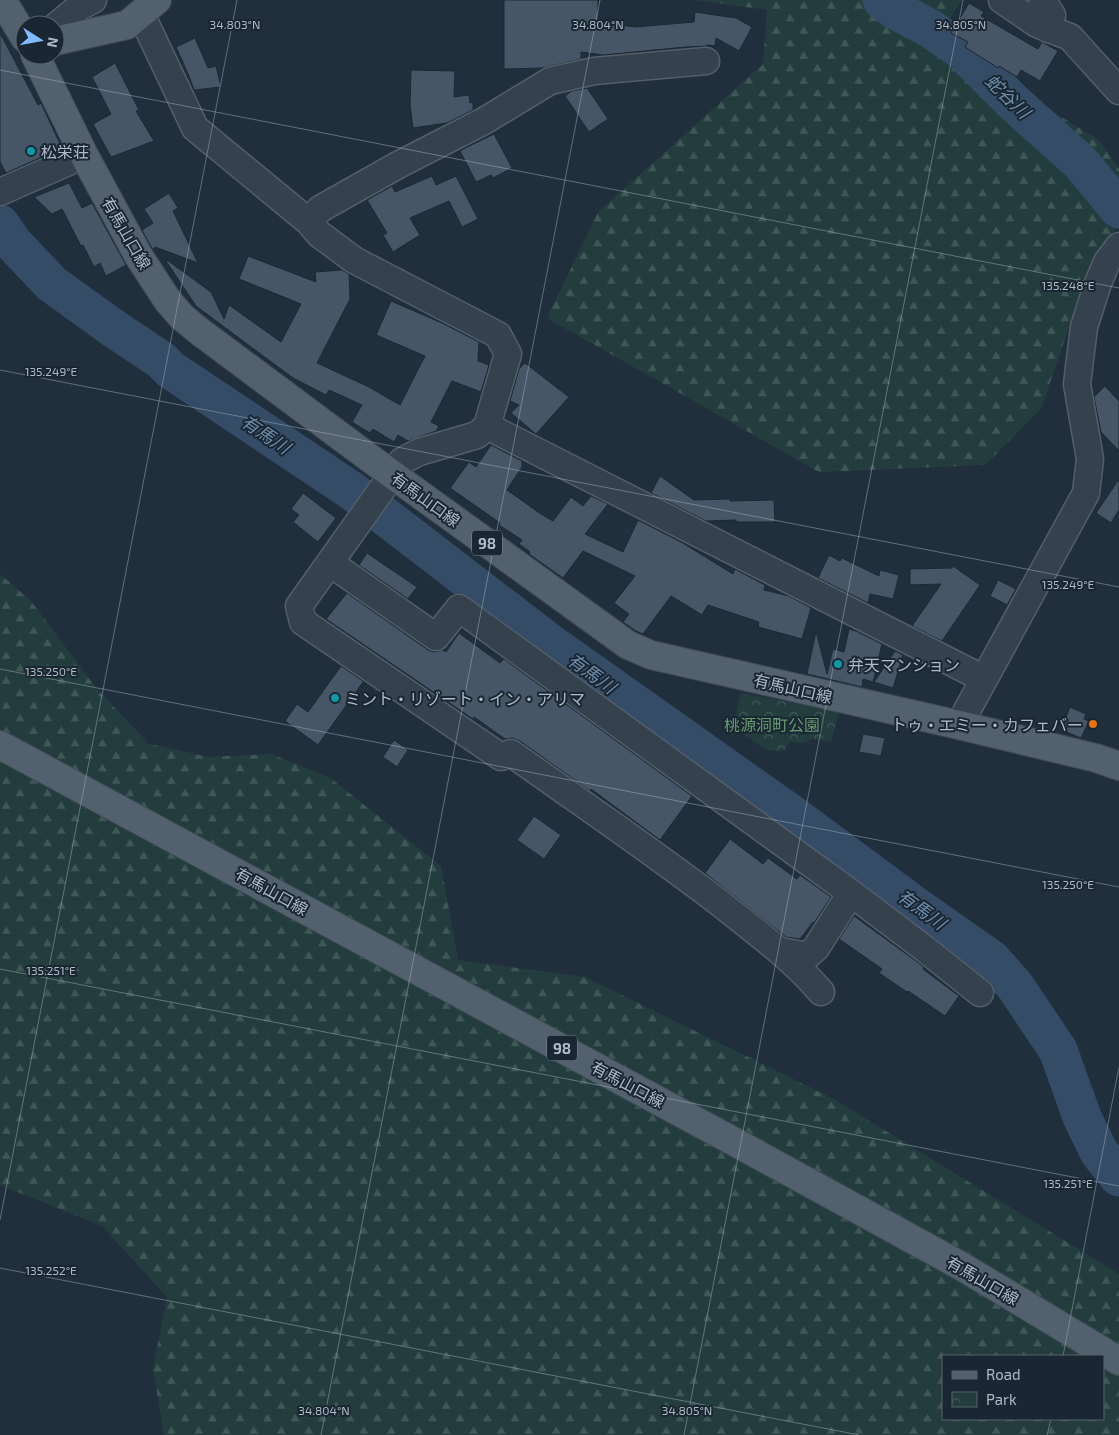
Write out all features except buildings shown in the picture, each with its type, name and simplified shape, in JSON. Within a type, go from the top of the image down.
[{"type":"main road","points":[[2,0],[15,21]]},
{"type":"main road","points":[[65,39],[126,25],[149,7]]},
{"type":"main road","name":"有馬山口線","points":[[39,65],[84,155],[138,255],[168,300],[182,317],[388,481],[628,645],[651,655],[959,725],[1096,758],[1119,766]]},
{"type":"main road","name":"有馬山口線","points":[[0,745],[962,1266],[1119,1361]]},
{"type":"street","points":[[65,19],[79,7],[93,0]]},
{"type":"street","points":[[1002,0],[1037,24],[1051,11],[1070,37],[1119,91]]},
{"type":"street","points":[[149,7],[195,128],[310,222],[319,234],[354,260],[498,335],[508,354],[487,426],[478,435],[419,452],[402,461],[298,606],[303,622],[501,758],[511,753],[670,865],[781,952],[807,975],[820,992]]},
{"type":"street","points":[[310,222],[320,209],[398,165],[484,121],[550,81],[594,71],[706,61]]},
{"type":"street","points":[[1,191],[84,155]]},
{"type":"street","points":[[959,725],[1086,493],[1090,459],[1077,384],[1084,327],[1098,283],[1107,262],[1115,250]]},
{"type":"street","points":[[487,426],[984,679]]},
{"type":"street","points":[[330,563],[436,636],[459,608],[851,894],[980,993]]},
{"type":"street","points":[[781,952],[807,956],[816,948],[851,894]]},
{"type":"green space","points":[[696,0],[962,0],[936,40],[1099,140],[1119,169],[1119,222],[1089,269],[1041,409],[985,465],[819,472],[547,318],[598,212],[763,64],[767,10]]},
{"type":"green space","points":[[0,574],[31,601],[96,688],[149,744],[209,757],[271,754],[329,777],[441,866],[458,960],[585,977],[832,1098],[1119,1274],[1119,1435],[164,1435],[153,1368],[167,1297],[102,1226],[0,1185]]},
{"type":"green space","name":"桃源洞町公園","points":[[741,693],[839,712],[831,742],[812,739],[804,743],[789,742],[785,750],[773,751],[763,748],[733,726]]},
{"type":"waterway","name":"蛇谷川","points":[[882,0],[895,10],[931,29],[960,49],[1013,102],[1081,163],[1119,209]]},
{"type":"waterway","name":"有馬川","points":[[0,224],[13,243],[52,284],[161,360],[171,370],[352,491],[551,644],[794,816],[918,908],[991,959],[1015,986],[1058,1050],[1082,1117],[1099,1152],[1119,1177]]},
{"type":"place","name":"松栄荘","points":[[31,151]]},
{"type":"place","name":"弁天マンション","points":[[838,664]]},
{"type":"place","name":"ミント・リゾート・イン・アリマ","points":[[335,698]]},
{"type":"place","name":"トゥ・エミー・カフェバー","points":[[1093,724]]}]
